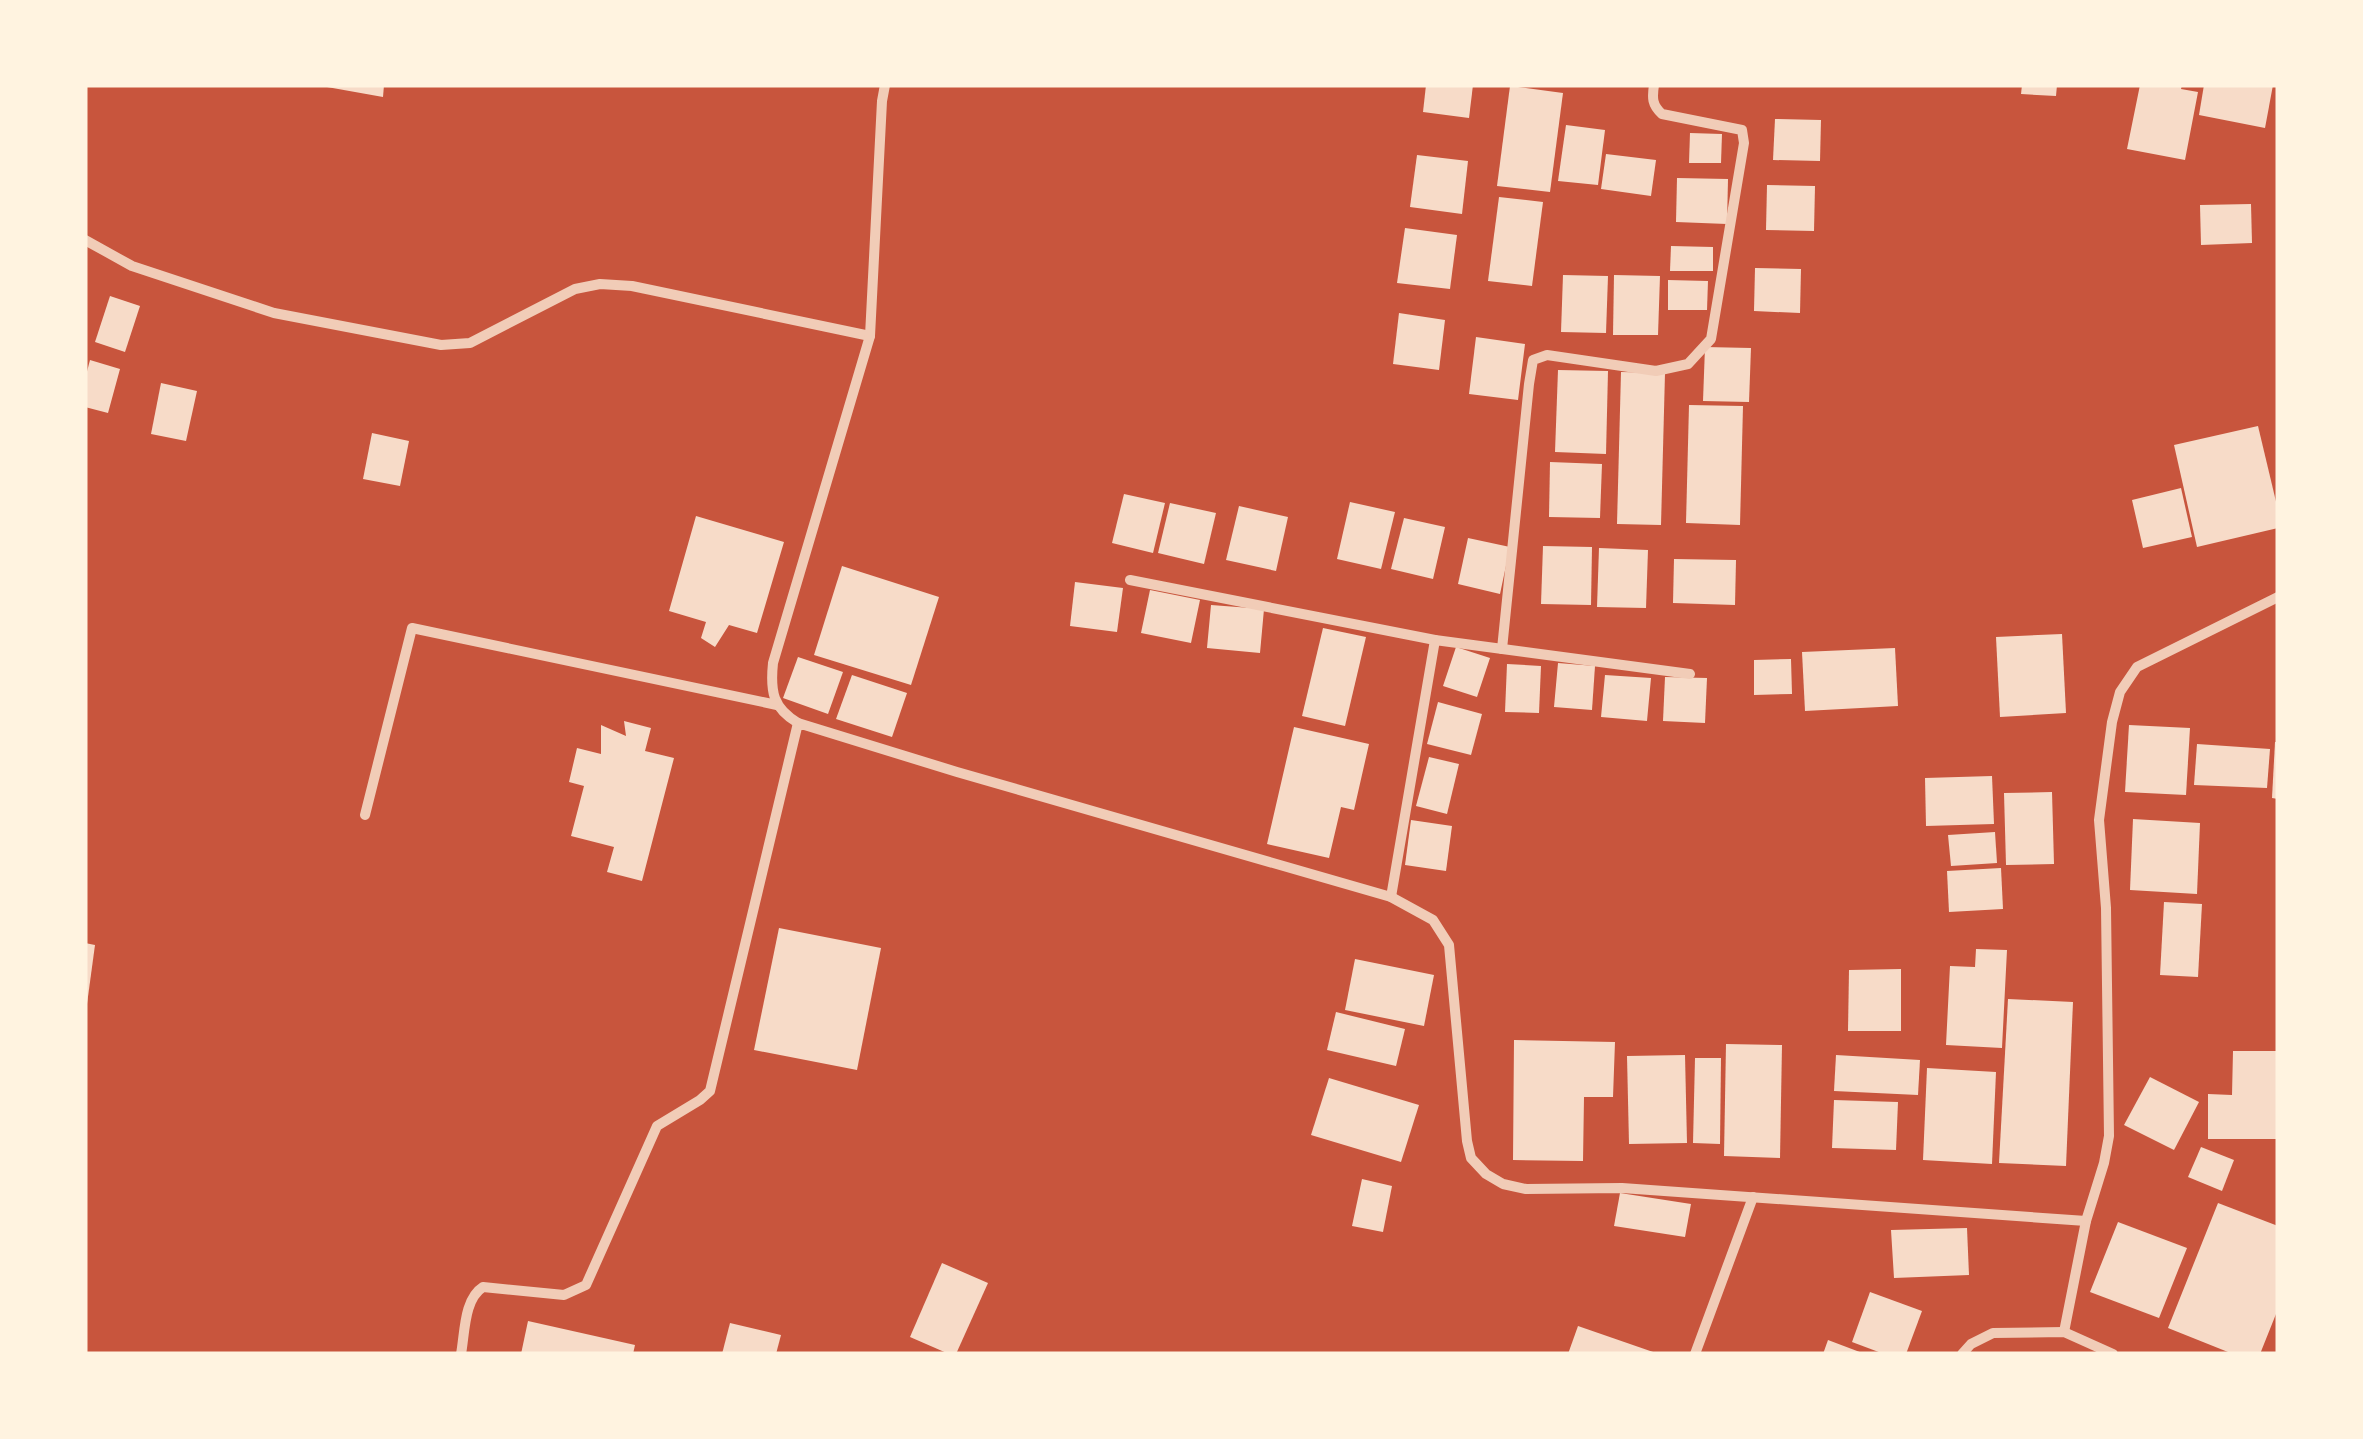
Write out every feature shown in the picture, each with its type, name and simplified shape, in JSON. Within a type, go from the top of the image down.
[{"type":"street","points":[[885,85],[870,336],[773,663],[771,678],[777,706],[785,715],[798,723],[957,772],[1391,897],[1433,920],[1449,945],[1466,1140],[1471,1158],[1503,1184],[1526,1189],[1622,1188],[2086,1221]]},
{"type":"street","points":[[1502,649],[1533,360],[1547,354],[1656,371],[1688,364],[1711,339],[1744,143],[1742,130],[1662,114],[1654,107],[1654,85]]},
{"type":"street","points":[[85,240],[132,266],[274,312],[441,344],[470,343],[575,288],[600,284],[632,286],[870,336]]},
{"type":"street","points":[[1130,580],[1435,640],[1690,674]]},
{"type":"street","points":[[2064,1332],[2086,1221],[2109,1136],[2106,908],[2100,820],[2112,722],[2120,692],[2137,667],[2278,597]]},
{"type":"street","points":[[364,815],[412,628],[777,706]]},
{"type":"street","points":[[1391,897],[1435,640]]},
{"type":"street","points":[[462,1354],[472,1296],[478,1288],[564,1295],[586,1285],[657,1126],[710,1090],[798,723]]},
{"type":"street","points":[[1695,1354],[1753,1197]]},
{"type":"street","points":[[1962,1354],[1971,1344],[1993,1334],[2064,1332],[2113,1354]]},
{"type":"building","points":[[384,85],[383,97],[327,87]]},
{"type":"building","points":[[1426,85],[1473,85],[1469,118],[1423,112]]},
{"type":"building","points":[[2022,85],[2057,85],[2056,96],[2021,94]]},
{"type":"building","points":[[2140,85],[2182,85],[2181,89],[2198,92],[2185,160],[2127,149]]},
{"type":"building","points":[[2204,85],[2273,85],[2265,128],[2199,115]]},
{"type":"building","points":[[1510,86],[1563,93],[1550,192],[1497,186]]},
{"type":"building","points":[[1775,119],[1821,120],[1820,161],[1773,160]]},
{"type":"building","points":[[1566,125],[1605,130],[1598,185],[1558,181]]},
{"type":"building","points":[[1690,133],[1722,134],[1721,163],[1689,163]]},
{"type":"building","points":[[1606,154],[1656,160],[1651,196],[1601,189]]},
{"type":"building","points":[[1417,155],[1468,161],[1462,214],[1410,207]]},
{"type":"building","points":[[1677,178],[1728,179],[1727,224],[1676,222]]},
{"type":"building","points":[[1767,185],[1815,186],[1814,231],[1766,230]]},
{"type":"building","points":[[1499,197],[1543,202],[1532,286],[1488,281]]},
{"type":"building","points":[[2251,204],[2252,243],[2201,245],[2200,205]]},
{"type":"building","points":[[1405,228],[1457,235],[1450,289],[1397,283]]},
{"type":"building","points":[[1671,246],[1713,247],[1713,271],[1670,271]]},
{"type":"building","points":[[1755,268],[1801,269],[1800,313],[1754,311]]},
{"type":"building","points":[[1563,275],[1608,276],[1606,333],[1561,332]]},
{"type":"building","points":[[1614,275],[1660,276],[1658,335],[1613,335]]},
{"type":"building","points":[[1668,280],[1708,281],[1707,310],[1668,310]]},
{"type":"building","points":[[110,296],[140,306],[125,352],[95,342]]},
{"type":"building","points":[[1399,313],[1445,320],[1439,370],[1393,364]]},
{"type":"building","points":[[1476,337],[1525,344],[1518,400],[1469,394]]},
{"type":"building","points":[[1705,347],[1751,348],[1749,402],[1703,401]]},
{"type":"building","points":[[90,360],[120,369],[108,413],[85,407]]},
{"type":"building","points":[[1558,370],[1608,371],[1606,454],[1555,452]]},
{"type":"building","points":[[1621,372],[1665,373],[1661,525],[1617,524]]},
{"type":"building","points":[[161,383],[197,391],[186,441],[151,434]]},
{"type":"building","points":[[1689,405],[1743,406],[1740,525],[1686,523]]},
{"type":"building","points":[[2258,426],[2278,510],[2278,528],[2197,547],[2174,445]]},
{"type":"building","points":[[372,433],[409,441],[400,486],[363,479]]},
{"type":"building","points":[[1550,462],[1602,464],[1600,518],[1549,517]]},
{"type":"building","points":[[2181,488],[2192,537],[2143,548],[2132,500]]},
{"type":"building","points":[[1124,494],[1165,503],[1153,553],[1112,543]]},
{"type":"building","points":[[1350,502],[1395,512],[1381,569],[1337,559]]},
{"type":"building","points":[[1170,503],[1216,513],[1204,564],[1158,553]]},
{"type":"building","points":[[1239,506],[1288,517],[1276,571],[1226,560]]},
{"type":"building","points":[[696,516],[784,542],[757,633],[729,625],[715,647],[701,638],[706,622],[669,611]]},
{"type":"building","points":[[1404,518],[1445,527],[1433,579],[1391,569]]},
{"type":"building","points":[[1468,538],[1510,547],[1500,594],[1458,584]]},
{"type":"building","points":[[1543,546],[1592,547],[1591,605],[1541,604]]},
{"type":"building","points":[[1599,548],[1648,550],[1646,608],[1597,607]]},
{"type":"building","points":[[1674,559],[1736,560],[1735,605],[1673,603]]},
{"type":"building","points":[[842,566],[939,597],[911,685],[814,655]]},
{"type":"building","points":[[1075,582],[1123,588],[1117,632],[1070,626]]},
{"type":"building","points":[[1150,590],[1200,600],[1191,643],[1141,633]]},
{"type":"building","points":[[1211,605],[1264,609],[1260,653],[1207,648]]},
{"type":"building","points":[[1323,628],[1366,637],[1345,726],[1302,716]]},
{"type":"building","points":[[2062,634],[2066,713],[2000,717],[1996,637]]},
{"type":"building","points":[[1456,647],[1490,658],[1477,697],[1443,686]]},
{"type":"building","points":[[1895,648],[1898,706],[1805,711],[1802,652]]},
{"type":"building","points":[[798,657],[843,672],[828,714],[783,698]]},
{"type":"building","points":[[1791,659],[1792,694],[1754,695],[1754,660]]},
{"type":"building","points":[[1558,663],[1595,666],[1592,710],[1554,707]]},
{"type":"building","points":[[1507,664],[1541,666],[1539,713],[1505,712]]},
{"type":"building","points":[[852,675],[907,693],[892,737],[836,719]]},
{"type":"building","points":[[1605,675],[1651,678],[1647,721],[1601,717]]},
{"type":"building","points":[[1665,677],[1707,678],[1705,723],[1663,721]]},
{"type":"building","points":[[1438,702],[1482,714],[1471,755],[1427,744]]},
{"type":"building","points":[[624,721],[651,728],[645,751],[674,758],[642,881],[607,872],[614,847],[571,836],[584,786],[569,782],[577,748],[601,754],[601,725],[626,736]]},
{"type":"building","points":[[2129,725],[2190,728],[2186,795],[2125,792]]},
{"type":"building","points":[[1294,727],[1369,744],[1354,810],[1341,807],[1329,858],[1267,844]]},
{"type":"building","points":[[2278,742],[2278,799],[2272,798]]},
{"type":"building","points":[[2197,744],[2270,749],[2267,788],[2194,785]]},
{"type":"building","points":[[1429,757],[1459,764],[1447,814],[1416,806]]},
{"type":"building","points":[[1992,776],[1994,824],[1926,826],[1925,778]]},
{"type":"building","points":[[2052,792],[2054,864],[2006,865],[2004,793]]},
{"type":"building","points":[[2133,819],[2200,823],[2197,894],[2130,890]]},
{"type":"building","points":[[1411,820],[1452,826],[1446,871],[1405,865]]},
{"type":"building","points":[[1995,832],[1997,863],[1951,866],[1948,835]]},
{"type":"building","points":[[2001,868],[2003,909],[1949,912],[1947,871]]},
{"type":"building","points":[[2164,902],[2202,904],[2198,977],[2160,975]]},
{"type":"building","points":[[779,928],[881,948],[857,1070],[754,1050]]},
{"type":"building","points":[[85,943],[95,945],[87,1004],[85,1004]]},
{"type":"building","points":[[1976,949],[2007,950],[2002,1048],[1946,1045],[1950,966],[1975,967]]},
{"type":"building","points":[[1355,959],[1434,975],[1424,1026],[1345,1010]]},
{"type":"building","points":[[1901,969],[1901,1031],[1848,1031],[1849,970]]},
{"type":"building","points":[[2008,999],[2073,1002],[2066,1166],[1999,1163]]},
{"type":"building","points":[[1336,1012],[1405,1029],[1396,1066],[1327,1050]]},
{"type":"building","points":[[1514,1040],[1615,1042],[1613,1097],[1584,1097],[1583,1161],[1513,1160]]},
{"type":"building","points":[[1726,1044],[1782,1045],[1780,1158],[1724,1156]]},
{"type":"building","points":[[2233,1051],[2278,1051],[2278,1139],[2208,1139],[2208,1094],[2232,1095]]},
{"type":"building","points":[[1685,1055],[1687,1143],[1629,1144],[1627,1056]]},
{"type":"building","points":[[1836,1055],[1920,1060],[1918,1095],[1834,1091]]},
{"type":"building","points":[[1695,1058],[1721,1058],[1720,1144],[1693,1143]]},
{"type":"building","points":[[1927,1068],[1996,1072],[1992,1164],[1923,1160]]},
{"type":"building","points":[[2150,1077],[2199,1102],[2174,1150],[2124,1125]]},
{"type":"building","points":[[1329,1078],[1419,1105],[1401,1162],[1311,1135]]},
{"type":"building","points":[[1834,1100],[1898,1102],[1896,1150],[1832,1148]]},
{"type":"building","points":[[2201,1147],[2234,1160],[2222,1191],[2188,1177]]},
{"type":"building","points":[[1362,1179],[1392,1186],[1383,1232],[1352,1226]]},
{"type":"building","points":[[1620,1193],[1691,1204],[1685,1237],[1614,1226]]},
{"type":"building","points":[[2218,1203],[2278,1226],[2278,1309],[2260,1354],[2233,1354],[2168,1328]]},
{"type":"building","points":[[2118,1222],[2187,1248],[2159,1318],[2090,1292]]},
{"type":"building","points":[[1967,1228],[1969,1275],[1894,1278],[1891,1230]]},
{"type":"building","points":[[942,1263],[988,1283],[956,1354],[910,1337]]},
{"type":"building","points":[[1870,1292],[1922,1311],[1906,1354],[1884,1354],[1852,1342]]},
{"type":"building","points":[[528,1321],[635,1345],[633,1354],[521,1354]]},
{"type":"building","points":[[730,1323],[781,1335],[776,1354],[722,1354]]},
{"type":"building","points":[[1578,1326],[1656,1353],[1568,1354]]},
{"type":"building","points":[[1828,1340],[1865,1354],[1823,1354]]}]
